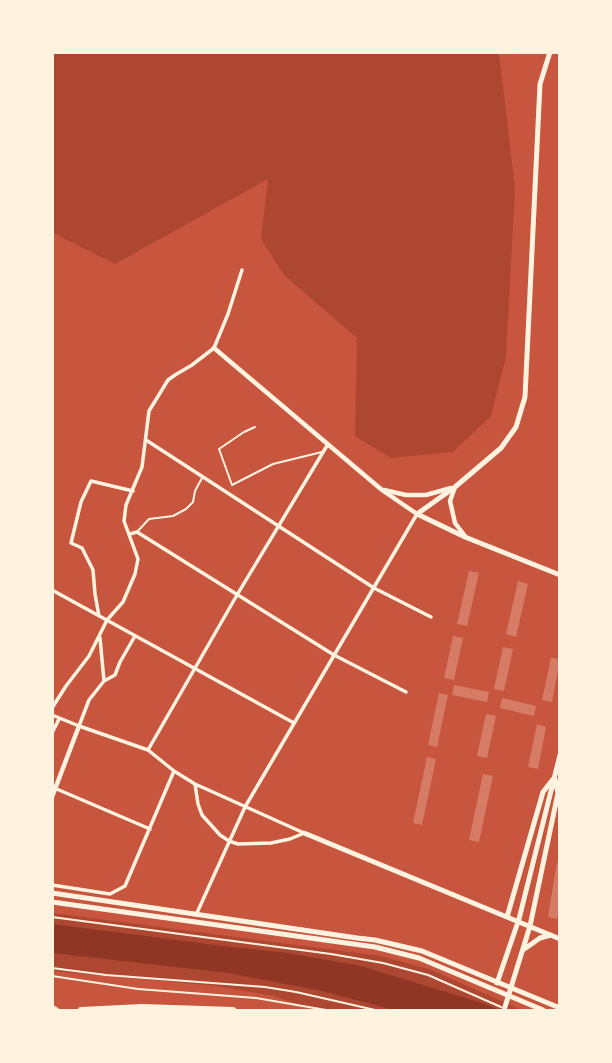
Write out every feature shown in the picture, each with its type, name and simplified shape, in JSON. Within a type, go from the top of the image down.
[{"type":"highway","points":[[81,1010],[142,1007],[233,1010]]},
{"type":"main road","points":[[550,52],[540,84],[525,397],[516,427],[501,447],[455,487],[417,514],[465,537],[559,575]]},
{"type":"main road","points":[[495,989],[519,919],[559,755]]},
{"type":"main road","points":[[507,917],[543,792],[555,777]]},
{"type":"main road","points":[[506,1010],[530,926],[558,793],[555,777]]},
{"type":"main road","points":[[304,833],[559,939]]},
{"type":"main road","points":[[52,893],[375,940],[422,951],[559,1009]]},
{"type":"main road","points":[[52,902],[375,947],[419,958],[543,1010]]},
{"type":"main road","points":[[523,950],[540,938],[551,935]]},
{"type":"street","points":[[52,708],[89,656],[107,620],[123,602],[135,574],[138,559],[124,521],[126,505],[142,467],[149,411],[168,380],[214,348],[242,270]]},
{"type":"street","points":[[196,915],[245,807],[417,514],[382,490],[214,348]]},
{"type":"street","points":[[146,440],[374,588],[430,617]]},
{"type":"street","points":[[148,750],[328,444]]},
{"type":"street","points":[[99,616],[93,570],[82,548],[71,543],[80,502],[91,481],[133,491]]},
{"type":"street","points":[[382,490],[406,495],[426,495],[455,487]]},
{"type":"street","points":[[455,487],[450,501],[455,523],[465,537]]},
{"type":"street","points":[[130,534],[137,532],[334,655],[407,692]]},
{"type":"street","points":[[52,590],[294,723]]},
{"type":"street","points":[[100,636],[104,681]]},
{"type":"street","points":[[52,797],[89,700],[104,681],[115,675],[135,636]]},
{"type":"street","points":[[52,715],[148,750],[195,784],[304,833]]},
{"type":"street","points":[[52,733],[59,719]]},
{"type":"street","points":[[52,885],[110,894],[125,886],[174,771]]},
{"type":"street","points":[[195,784],[202,815],[229,841],[238,844],[271,843],[304,833]]},
{"type":"street","points":[[54,788],[150,829]]},
{"type":"street","points":[[52,1007],[57,1010]]},
{"type":"lane","points":[[255,428],[219,449],[232,485],[268,466],[323,452]]},
{"type":"lane","points":[[137,532],[149,519],[173,516],[186,509],[193,502],[202,477]]},
{"type":"path","points":[[52,917],[383,963],[428,975],[506,1010]]},
{"type":"path","points":[[52,968],[265,987],[375,1010]]},
{"type":"path","points":[[52,976],[138,989],[256,998],[326,1010]]},
{"type":"shaded area","points":[[52,53],[499,53],[515,188],[506,357],[491,416],[453,452],[391,458],[355,436],[357,338],[284,275],[261,239],[268,179],[115,264],[53,233]]},
{"type":"shaded area","points":[[53,913],[380,956],[429,969],[522,1010],[314,1010],[274,996],[216,986],[53,971]]},
{"type":"shaded area","points":[[52,924],[288,953],[361,966],[499,1010],[394,1010],[322,991],[228,973],[53,953]]},
{"type":"building","points":[[469,571],[479,573],[467,626],[457,624]]},
{"type":"building","points":[[518,581],[528,584],[516,637],[506,634]]},
{"type":"building","points":[[453,636],[463,638],[454,680],[444,678]]},
{"type":"building","points":[[503,647],[513,649],[504,691],[494,689]]},
{"type":"building","points":[[551,658],[560,659],[552,702],[542,700]]},
{"type":"building","points":[[454,685],[489,692],[487,702],[452,695]]},
{"type":"building","points":[[439,693],[448,695],[437,747],[428,745]]},
{"type":"building","points":[[502,698],[536,706],[534,716],[500,708]]},
{"type":"building","points":[[486,714],[496,716],[487,758],[477,756]]},
{"type":"building","points":[[537,724],[546,727],[538,769],[528,767]]},
{"type":"building","points":[[427,757],[436,759],[422,825],[413,823]]},
{"type":"building","points":[[483,774],[493,776],[479,842],[469,840]]},
{"type":"building","points":[[557,862],[560,862],[560,906],[557,919],[548,917]]}]
